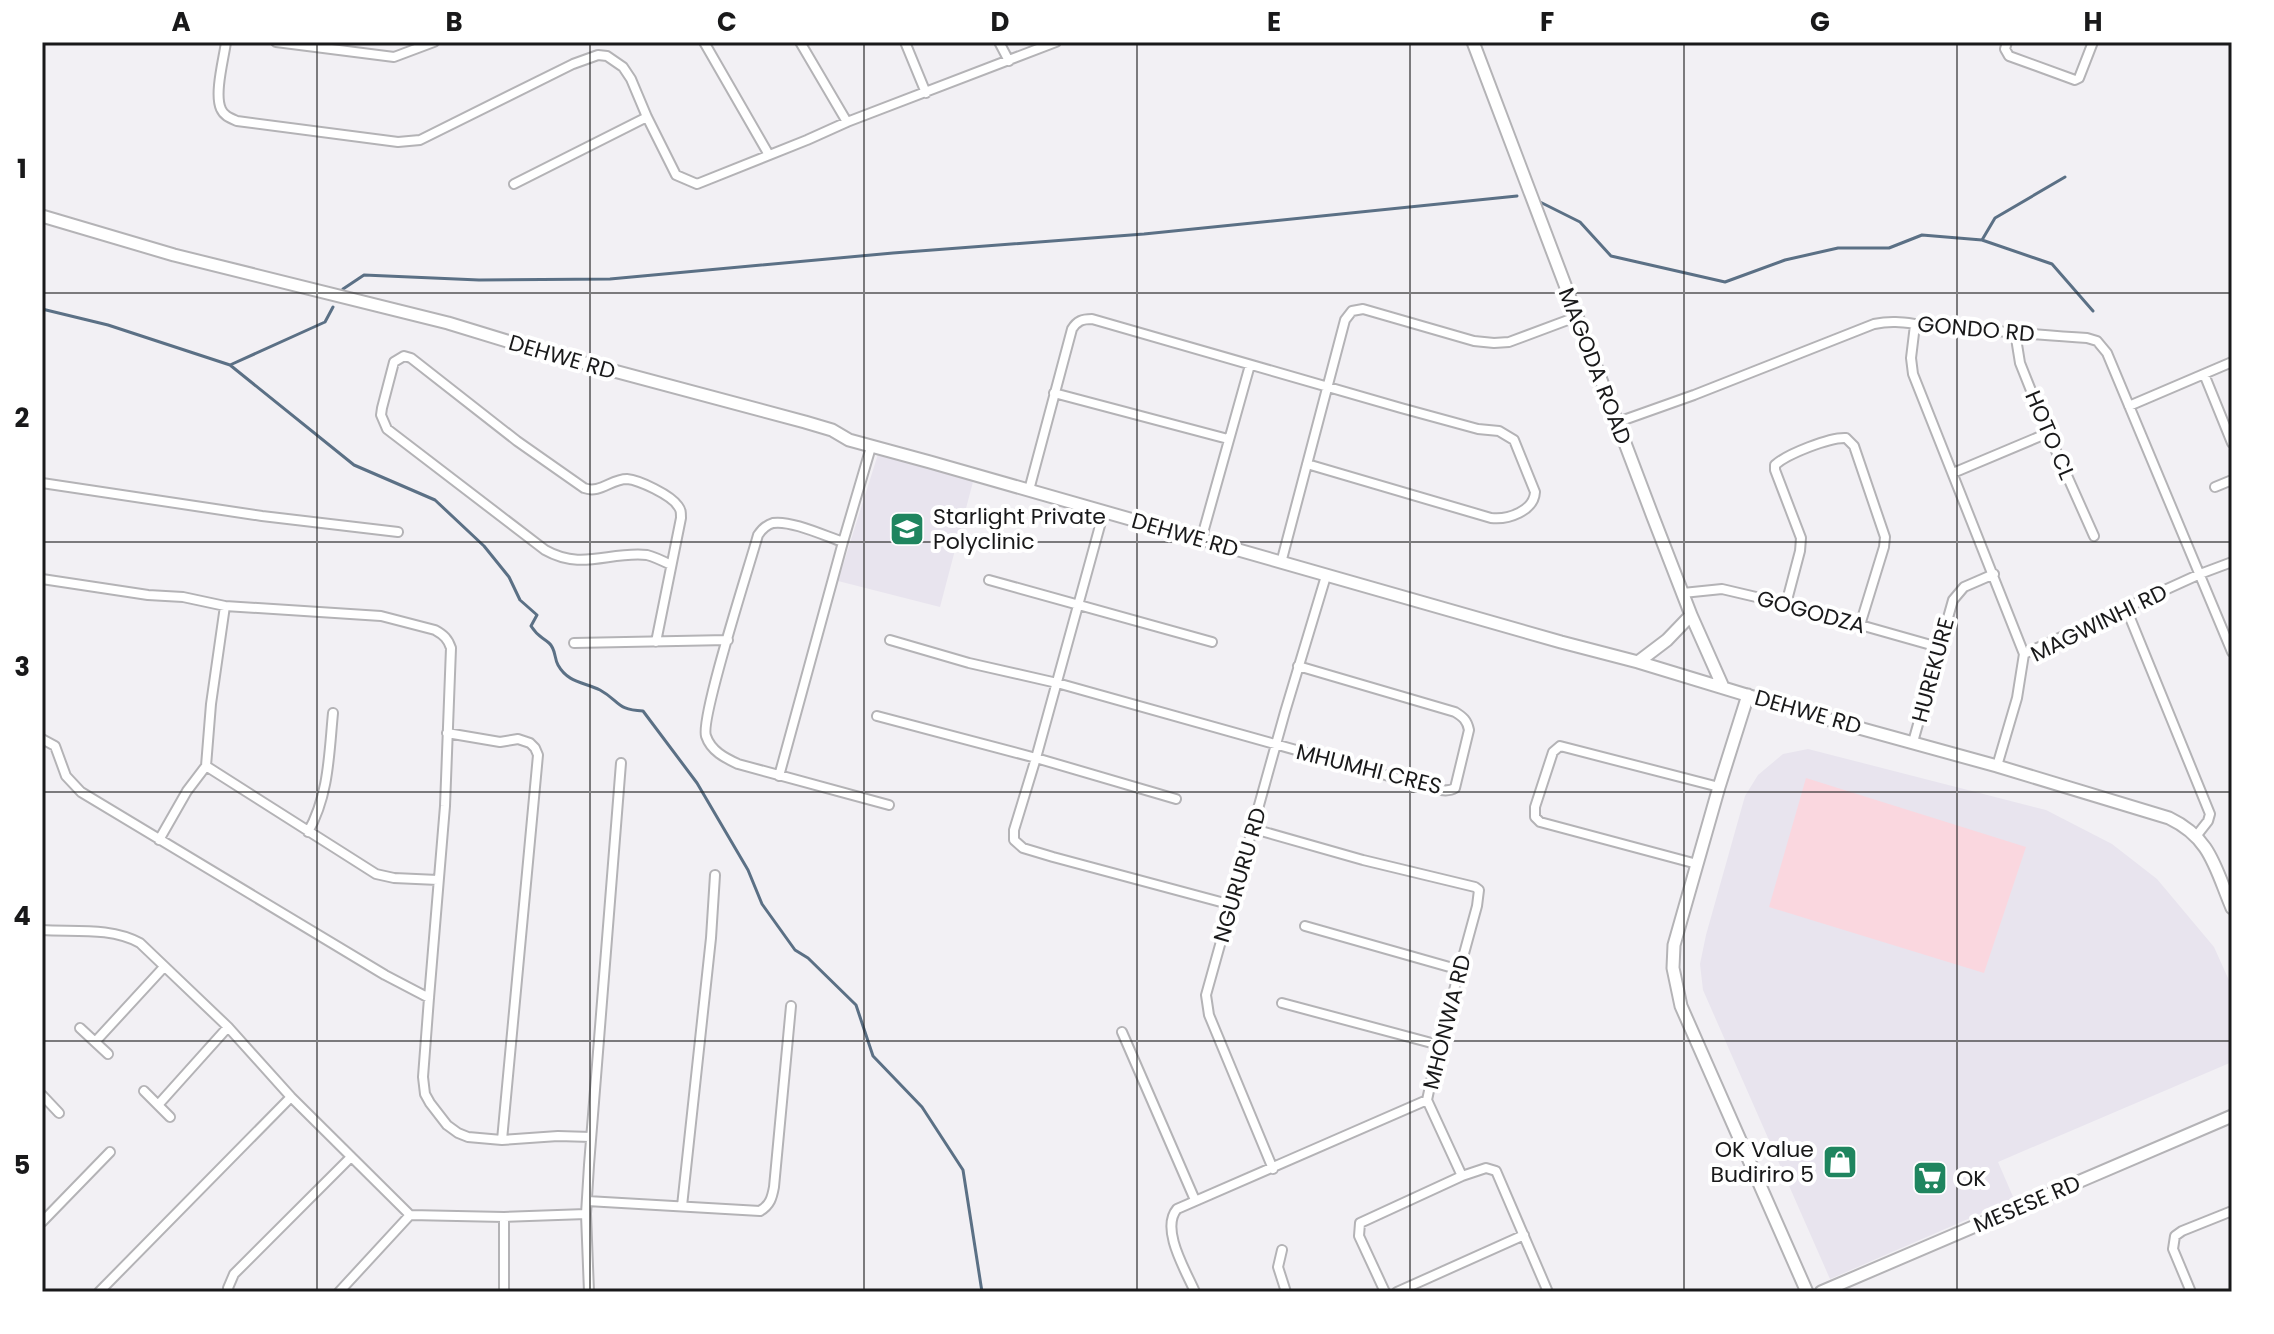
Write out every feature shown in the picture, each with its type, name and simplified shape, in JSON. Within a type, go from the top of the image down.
[{"type":"street","points":[[226,42],[219,97],[220,108],[227,116],[237,121],[408,142],[420,140],[573,64],[598,55],[616,60],[631,79],[676,175],[692,183],[705,183],[847,122],[1056,42]]},
{"type":"street","points":[[276,42],[394,57],[434,42]]},
{"type":"street","points":[[704,42],[769,155]]},
{"type":"street","points":[[800,42],[847,122]]},
{"type":"street","points":[[905,42],[926,93]]},
{"type":"street","points":[[999,42],[1009,61]]},
{"type":"street","name":"MAGODA ROAD","points":[[1473,42],[1691,615],[1723,687]]},
{"type":"street","points":[[2007,42],[2005,49],[2009,56],[2075,80],[2079,78],[2093,42]]},
{"type":"street","points":[[514,184],[647,117]]},
{"type":"street","name":"DEHWE RD","points":[[42,216],[174,255],[448,323],[543,352],[805,422],[871,447],[1997,766],[2169,818],[2197,835]]},
{"type":"street","points":[[1281,563],[1348,314],[1363,309],[1474,341],[1494,343],[1509,342],[1576,317]]},
{"type":"street","points":[[1029,490],[1072,329],[1078,321],[1092,319],[1328,388],[1478,429],[1499,431],[1514,440],[1535,498],[1526,509],[1491,518],[1307,464]]},
{"type":"street","name":"GONDO RD","points":[[1618,422],[1874,324],[1898,320],[1915,325],[2097,341],[2107,353],[2232,652]]},
{"type":"street","points":[[1915,325],[1911,358],[1913,374],[2024,654]]},
{"type":"street","name":"HOTO CL","points":[[2015,332],[2020,363],[2094,536]]},
{"type":"street","points":[[656,642],[681,518],[678,505],[668,496],[626,479],[593,491],[584,488],[517,441],[411,358],[404,356],[394,362],[381,415],[387,429],[545,550],[574,561],[647,555],[671,565]]},
{"type":"street","points":[[2129,406],[2232,362]]},
{"type":"street","points":[[1201,540],[1250,365]]},
{"type":"street","points":[[2204,374],[2232,443]]},
{"type":"street","points":[[1054,393],[1228,439]]},
{"type":"street","points":[[1953,473],[2048,433]]},
{"type":"street","points":[[1786,604],[1801,538],[1775,465],[1784,458],[1835,438],[1846,438],[1854,446],[1885,537],[1860,625]]},
{"type":"street","points":[[779,776],[871,447]]},
{"type":"street","points":[[2215,487],[2232,480]]},
{"type":"street","points":[[42,483],[262,516],[398,532]]},
{"type":"street","points":[[1104,511],[1014,830],[1014,840],[1017,845],[1053,857],[1232,905]]},
{"type":"street","points":[[843,542],[786,524],[775,523],[762,529],[705,720],[706,738],[722,756],[738,764],[889,805]]},
{"type":"street","name":"MAGWINHI RD","points":[[1997,766],[2017,698],[2024,654],[2232,562]]},
{"type":"street","name":"HUREKURE","points":[[1913,742],[1938,647],[1956,595],[1964,587],[1994,574]]},
{"type":"street","name":"NGURURU RD","points":[[1273,1169],[1206,1005],[1207,990],[1326,576]]},
{"type":"street","points":[[42,579],[148,595],[183,597],[225,606],[381,616],[443,634],[451,648],[445,806],[423,1085],[430,1103],[447,1125],[468,1137],[502,1140],[591,1137]]},
{"type":"street","points":[[989,580],[1212,642]]},
{"type":"street","name":"GOGODZA","points":[[1683,593],[1722,589],[1938,647]]},
{"type":"street","points":[[159,840],[187,791],[206,766],[225,606]]},
{"type":"street","points":[[2126,608],[2210,814],[2197,835],[2208,852],[2232,908]]},
{"type":"street","points":[[1638,662],[1667,640],[1691,615]]},
{"type":"street","points":[[574,643],[728,640]]},
{"type":"street","points":[[890,640],[1277,745]]},
{"type":"street","name":"MHUMHI CRES","points":[[1277,745],[1437,789],[1455,788],[1469,730],[1462,717],[1455,712],[1298,666]]},
{"type":"street","points":[[1748,695],[1672,958],[1681,1006],[1807,1292]]},
{"type":"street","points":[[308,832],[324,796],[333,713]]},
{"type":"street","points":[[877,716],[1176,799]]},
{"type":"street","points":[[447,733],[500,742],[518,739],[530,743],[538,755],[502,1140]]},
{"type":"street","points":[[42,739],[55,746],[66,776],[73,785],[159,840],[429,998]]},
{"type":"street","points":[[1697,864],[1540,822],[1535,817],[1535,807],[1553,752],[1560,746],[1719,787]]},
{"type":"street","points":[[589,1292],[586,1214],[621,763]]},
{"type":"street","points":[[206,766],[376,874],[438,880]]},
{"type":"street","name":"MHONWA RD","points":[[1254,829],[1479,890],[1427,1100],[1462,1176]]},
{"type":"street","points":[[682,1206],[715,875]]},
{"type":"street","points":[[1305,926],[1460,970]]},
{"type":"street","points":[[42,930],[113,934],[140,943],[228,1027],[291,1097],[410,1215],[504,1217],[586,1214]]},
{"type":"street","points":[[95,1042],[164,967]]},
{"type":"street","points":[[1282,1003],[1439,1045]]},
{"type":"street","points":[[587,1201],[760,1211],[770,1203],[791,1006]]},
{"type":"street","points":[[158,1105],[228,1027]]},
{"type":"street","points":[[80,1028],[108,1054]]},
{"type":"street","points":[[1122,1032],[1195,1200]]},
{"type":"street","points":[[144,1091],[170,1117]]},
{"type":"street","points":[[43,1097],[59,1113]]},
{"type":"street","points":[[99,1292],[291,1097]]},
{"type":"street","points":[[1195,1292],[1171,1236],[1169,1224],[1177,1209],[1427,1100]]},
{"type":"street","name":"MESESE RD","points":[[1821,1292],[2232,1116]]},
{"type":"street","points":[[42,1222],[110,1152]]},
{"type":"street","points":[[229,1292],[234,1274],[351,1157]]},
{"type":"street","points":[[1385,1292],[1359,1236],[1360,1223],[1486,1168],[1496,1171],[1548,1292]]},
{"type":"street","points":[[2191,1292],[2173,1249],[2175,1236],[2232,1211]]},
{"type":"street","points":[[339,1292],[410,1215]]},
{"type":"street","points":[[504,1217],[504,1292]]},
{"type":"street","points":[[1397,1292],[1524,1235]]},
{"type":"street","points":[[1282,1250],[1278,1267],[1286,1292]]},
{"type":"shaded area","name":"Starlight Private Polyclinic","points":[[879,451],[974,478],[940,607],[838,581]]},
{"type":"shaded area","points":[[1808,749],[2046,810],[2112,844],[2157,879],[2214,947],[2232,987],[2232,1062],[1998,1162],[2014,1199],[1830,1279],[1703,990],[1700,964],[1745,796],[1758,775],[1783,754]]},
{"type":"shaded area","points":[[1806,778],[2026,847],[1984,973],[1769,907]]},
{"type":"waterway","points":[[1982,240],[1995,218],[2065,177]]},
{"type":"waterway","points":[[343,289],[364,275],[479,280],[610,279],[1144,234],[1517,196]]},
{"type":"waterway","points":[[1540,202],[1580,222],[1611,256],[1725,282],[1785,260],[1838,248],[1889,248],[1922,235],[1982,240],[2052,264],[2093,311]]},
{"type":"waterway","points":[[230,365],[325,322],[333,307]]},
{"type":"waterway","points":[[42,309],[108,325],[230,365],[354,465],[435,500],[484,546],[509,577],[520,600],[537,615],[531,626],[551,645],[562,671],[571,679],[600,690],[623,707],[643,711],[697,783],[748,870],[762,904],[795,950],[808,958],[856,1005],[873,1056],[922,1107],[963,1170],[982,1292]]},
{"type":"place","name":"Starlight Private Polyclinic","points":[[907,529]]},
{"type":"place","name":"OK Value Budiriro 5","points":[[1840,1162]]},
{"type":"place","name":"OK","points":[[1930,1178]]}]
